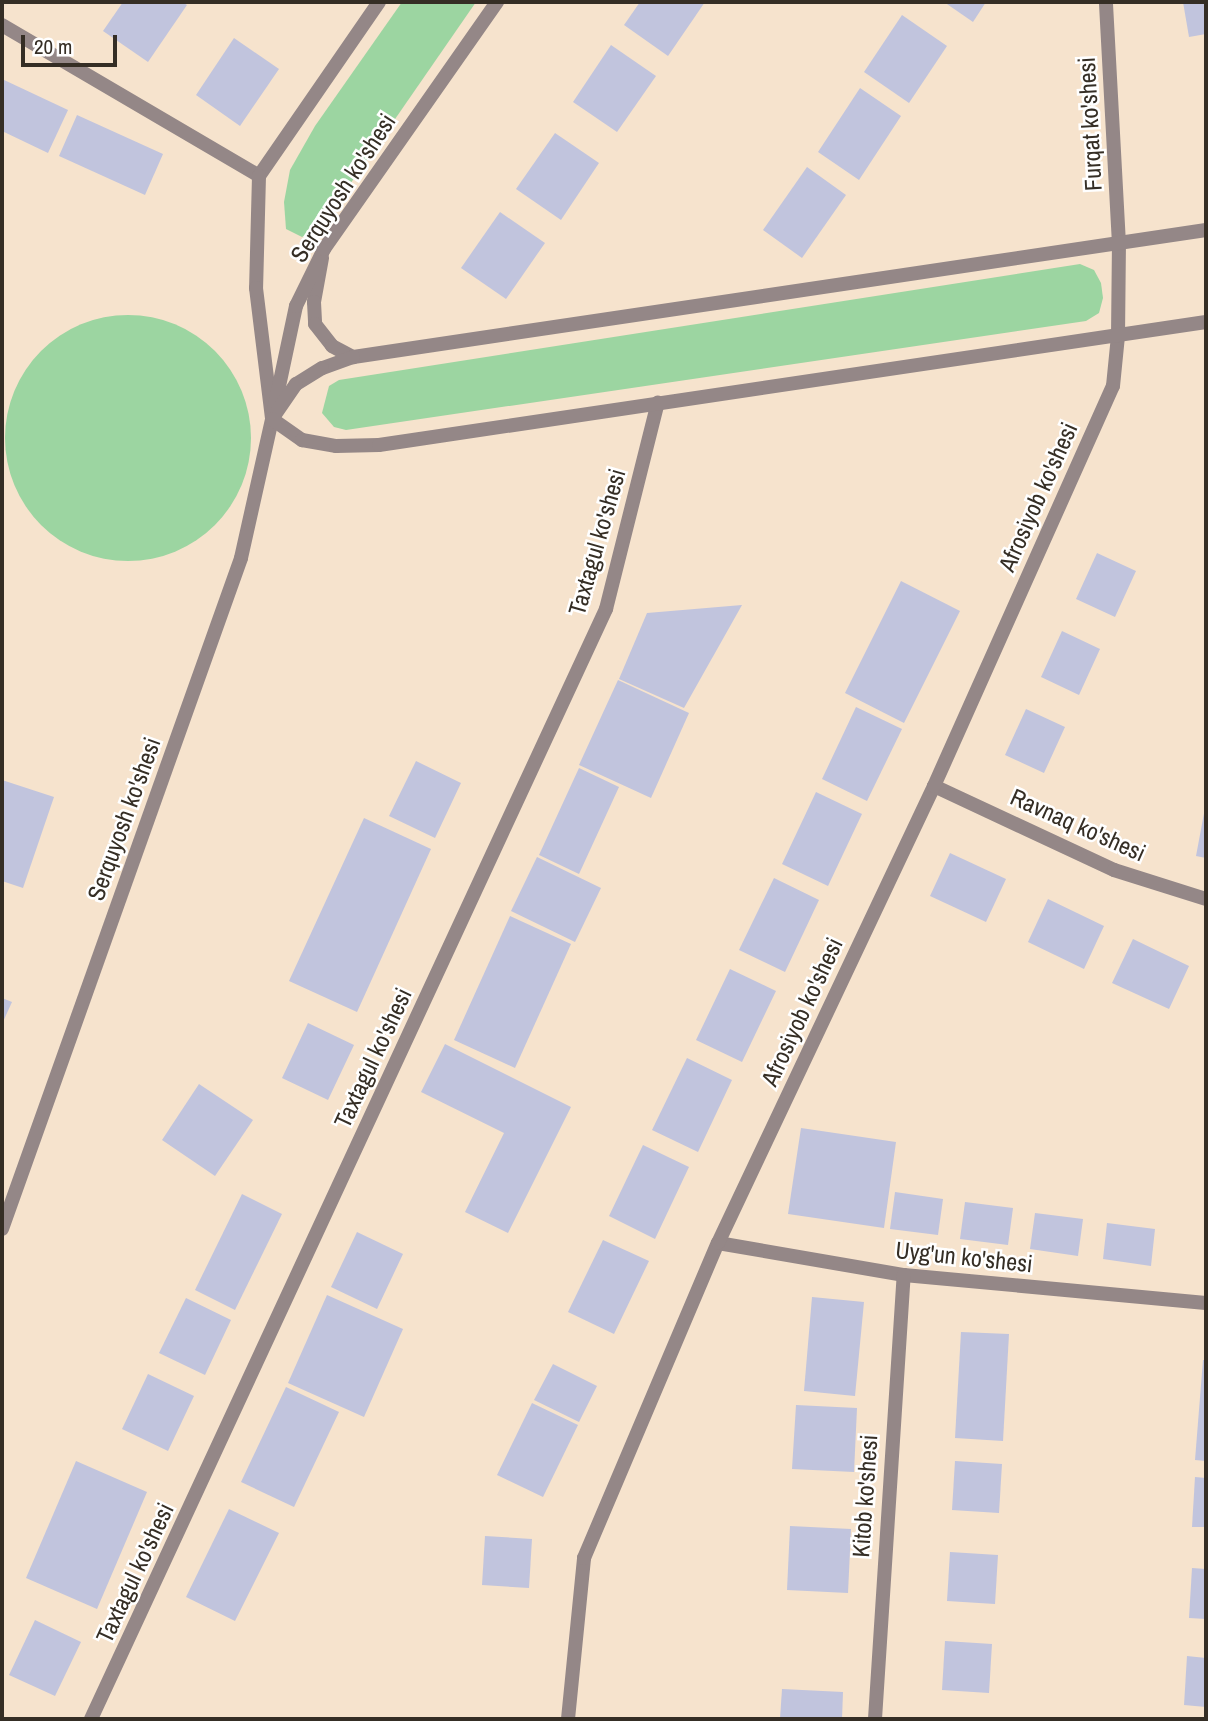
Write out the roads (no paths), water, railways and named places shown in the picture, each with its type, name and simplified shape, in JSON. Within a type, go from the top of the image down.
[{"type":"street","points":[[2,25],[259,176],[379,2]]},
{"type":"street","name":"Serquyosh ko'shesi","points":[[2,1230],[241,558],[296,306],[324,249],[497,2]]},
{"type":"street","name":"Furqat ko'shesi","points":[[1106,2],[1119,244],[1118,336]]},
{"type":"street","name":"Serquyosh ko'shesi","points":[[259,176],[256,288],[272,419]]},
{"type":"street","points":[[1206,230],[353,357],[322,368],[296,384],[272,419],[302,440],[336,446],[379,445],[1206,322]]},
{"type":"street","points":[[324,249],[314,302],[315,324],[332,346],[353,357]]},
{"type":"street","name":"Afrosiyob ko'shesi","points":[[568,1719],[584,1558],[718,1243],[934,786],[1113,386],[1118,336]]},
{"type":"street","name":"Taxtagul ko'shesi","points":[[90,1719],[606,609],[658,402]]},
{"type":"street","name":"Ravnaq ko'shesi","points":[[934,786],[1115,870],[1206,899]]},
{"type":"street","name":"Uyg'un ko'shesi","points":[[718,1243],[904,1275],[1206,1303]]},
{"type":"street","name":"Kitob ko'shesi","points":[[875,1719],[904,1275]]}]
